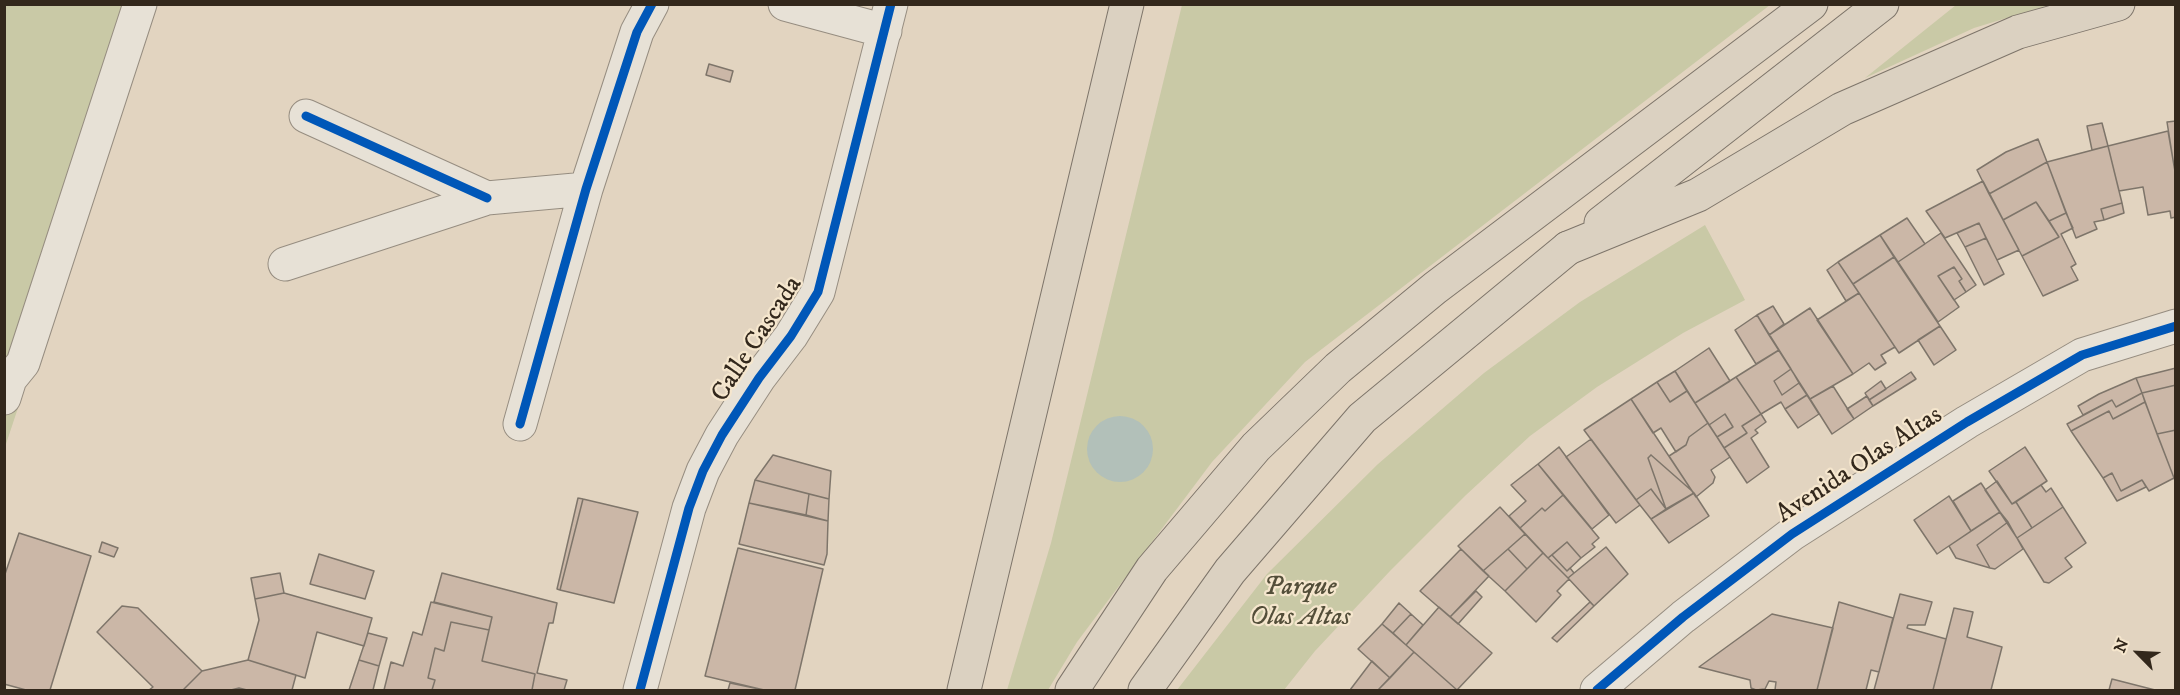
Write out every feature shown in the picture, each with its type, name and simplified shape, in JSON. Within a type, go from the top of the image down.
[{"type":"main road","points":[[964,690],[1127,4]]},
{"type":"main road","points":[[1072,690],[1152,569],[1256,447],[1338,368],[1435,288],[1811,4]]},
{"type":"main road","points":[[1145,690],[1230,571],[1362,418],[1569,248],[1882,4]]},
{"type":"main road","points":[[1569,248],[1698,195],[1842,109],[2018,32],[2118,4]]},
{"type":"street","points":[[4,398],[10,379],[23,363],[140,4]]},
{"type":"street","points":[[520,424],[586,189],[637,33],[652,4]]},
{"type":"street","points":[[785,4],[888,18]]},
{"type":"street","name":"Calle Cascada","points":[[640,690],[689,508],[703,471],[722,435],[753,387],[791,336],[818,292],[888,18]]},
{"type":"street","points":[[306,116],[487,198]]},
{"type":"street","points":[[285,264],[487,198],[586,189]]},
{"type":"street","name":"Avenida Olas Altas","points":[[1597,690],[1683,617],[1792,534],[1967,422],[2082,355],[2175,326]]},
{"type":"green space","points":[[5,5],[152,5],[5,447]]},
{"type":"green space","points":[[1182,5],[1770,5],[1305,362],[1212,462],[1077,642],[1048,690],[1007,690],[1051,543]]},
{"type":"green space","points":[[1956,5],[2049,5],[1974,28],[1865,78]]},
{"type":"green space","name":"Parque Olas Altas","points":[[1705,225],[1745,300],[1683,333],[1597,387],[1530,436],[1466,495],[1390,571],[1315,651],[1284,690],[1177,690],[1267,574],[1378,464],[1484,373],[1580,302]]},
{"type":"shaded area","points":[[1113,416],[1127,416],[1139,421],[1148,430],[1153,449],[1151,462],[1144,473],[1127,482],[1113,482],[1101,477],[1092,468],[1087,456],[1087,442],[1092,430],[1101,421]]},
{"type":"building","points":[[709,64],[733,71],[730,82],[706,75]]},
{"type":"building","points":[[2176,121],[2176,166],[2174,166],[2167,122]]},
{"type":"building","points":[[2102,123],[2108,146],[2092,150],[2087,126]]},
{"type":"building","points":[[2168,131],[2176,177],[2176,217],[2171,218],[2170,211],[2148,215],[2143,187],[2119,191],[2108,146]]},
{"type":"building","points":[[2038,139],[2047,162],[1989,194],[1977,170],[2006,152]]},
{"type":"building","points":[[2108,146],[2122,203],[2101,209],[2104,220],[2094,222],[2097,229],[2076,238],[2047,162]]},
{"type":"building","points":[[2047,162],[2066,213],[2049,221],[2036,202],[2003,220],[1989,194]]},
{"type":"building","points":[[1983,181],[2019,250],[1997,260],[1979,223],[1945,238],[1926,211]]},
{"type":"building","points":[[2036,202],[2059,237],[2022,256],[2003,220]]},
{"type":"building","points":[[2122,203],[2124,213],[2104,220],[2101,209]]},
{"type":"building","points":[[2066,213],[2073,228],[2061,234],[2076,264],[2071,267],[2078,280],[2043,296],[2022,256],[2059,237],[2049,221]]},
{"type":"building","points":[[1907,218],[1925,244],[1898,262],[1880,235]]},
{"type":"building","points":[[1979,223],[1986,238],[1965,247],[1957,233]]},
{"type":"building","points":[[1941,233],[1976,285],[1966,292],[1959,281],[1962,279],[1954,267],[1938,276],[1959,307],[1938,322],[1898,262]]},
{"type":"building","points":[[1880,235],[1894,257],[1853,284],[1838,262]]},
{"type":"building","points":[[1986,238],[2004,274],[1984,285],[1965,247]]},
{"type":"building","points":[[1894,257],[1940,326],[1899,353],[1853,284]]},
{"type":"building","points":[[1838,262],[1859,293],[1846,301],[1827,270]]},
{"type":"building","points":[[1954,267],[1962,279],[1959,281],[1966,292],[1954,300],[1938,276]]},
{"type":"building","points":[[1859,293],[1895,347],[1881,355],[1886,363],[1875,370],[1869,363],[1853,374],[1817,320]]},
{"type":"building","points":[[1773,306],[1784,324],[1769,335],[1757,315]]},
{"type":"building","points":[[1810,308],[1853,374],[1810,399],[1769,335]]},
{"type":"building","points":[[1757,315],[1779,350],[1756,364],[1735,330]]},
{"type":"building","points":[[1940,326],[1956,350],[1934,365],[1918,340]]},
{"type":"building","points":[[1709,348],[1730,381],[1695,403],[1675,371]]},
{"type":"building","points":[[1779,350],[1791,369],[1774,381],[1782,395],[1799,383],[1807,395],[1785,409],[1781,402],[1761,414],[1736,377]]},
{"type":"building","points":[[2176,368],[2176,385],[2142,393],[2136,378]]},
{"type":"building","points":[[1791,369],[1799,383],[1782,395],[1774,381]]},
{"type":"building","points":[[1675,371],[1687,391],[1670,402],[1657,382]]},
{"type":"building","points":[[1911,372],[1916,379],[1873,406],[1869,400]]},
{"type":"building","points":[[1736,377],[1761,414],[1742,426],[1747,433],[1724,448],[1717,437],[1733,427],[1725,414],[1709,425],[1695,403]]},
{"type":"building","points":[[2136,378],[2142,393],[2116,407],[2112,400],[2083,415],[2078,406]]},
{"type":"building","points":[[1881,381],[1886,389],[1869,400],[1865,393]]},
{"type":"building","points":[[1657,382],[1670,402],[1687,391],[1708,423],[1689,437],[1686,445],[1676,452],[1661,428],[1653,433],[1631,399]]},
{"type":"building","points":[[2176,385],[2176,430],[2157,434],[2142,393]]},
{"type":"building","points":[[1833,386],[1854,419],[1832,434],[1810,399]]},
{"type":"building","points":[[2142,393],[2145,402],[2113,419],[2109,411],[2071,431],[2067,424],[2112,400],[2116,407]]},
{"type":"building","points":[[1807,395],[1819,414],[1798,428],[1785,409]]},
{"type":"building","points":[[1867,396],[1873,406],[1854,419],[1847,409]]},
{"type":"building","points":[[1631,399],[1692,491],[1651,455],[1648,458],[1666,509],[1651,489],[1636,500],[1584,430]]},
{"type":"building","points":[[2145,402],[2174,478],[2149,491],[2142,480],[2121,491],[2112,473],[2103,478],[2071,431],[2109,411],[2113,419]]},
{"type":"building","points":[[1725,414],[1733,427],[1717,437],[1709,425]]},
{"type":"building","points":[[1761,414],[1766,422],[1755,430],[1758,433],[1751,438],[1769,467],[1747,483],[1724,448],[1747,433],[1742,426]]},
{"type":"building","points":[[1708,423],[1730,457],[1711,470],[1715,477],[1713,483],[1696,497],[1669,456],[1686,445],[1689,437]]},
{"type":"building","points":[[2176,430],[2176,483],[2157,434]]},
{"type":"building","points":[[1591,439],[1640,505],[1616,523],[1566,457]]},
{"type":"building","points":[[1559,447],[1609,515],[1592,529],[1538,464]]},
{"type":"building","points":[[2025,447],[2047,481],[2012,504],[1989,471]]},
{"type":"building","points":[[773,455],[831,471],[829,499],[755,480]]},
{"type":"building","points":[[1651,455],[1694,493],[1666,509],[1648,458]]},
{"type":"building","points":[[1538,464],[1563,495],[1545,511],[1542,508],[1520,528],[1509,516],[1526,501],[1511,485]]},
{"type":"building","points":[[2112,473],[2121,491],[2142,480],[2146,487],[2117,501],[2103,478]]},
{"type":"building","points":[[755,480],[809,494],[806,515],[749,503]]},
{"type":"building","points":[[1997,481],[2012,504],[2016,502],[2032,528],[2017,538],[1985,490]]},
{"type":"building","points":[[1981,483],[2000,512],[1971,531],[1953,501]]},
{"type":"building","points":[[2041,485],[2046,492],[2051,488],[2063,507],[2032,528],[2016,502]]},
{"type":"building","points":[[1651,489],[1666,509],[1651,519],[1636,500]]},
{"type":"building","points":[[1694,493],[1709,516],[1669,543],[1651,519]]},
{"type":"building","points":[[809,494],[829,499],[828,521],[806,515]]},
{"type":"building","points":[[1563,495],[1599,538],[1592,544],[1595,547],[1581,558],[1567,542],[1548,558],[1520,528],[1542,508],[1545,511]]},
{"type":"building","points":[[1949,496],[1971,531],[1937,554],[1914,520]]},
{"type":"building","points":[[578,498],[583,499],[560,590],[557,589]]},
{"type":"building","points":[[583,499],[638,512],[614,603],[560,590]]},
{"type":"building","points":[[749,503],[828,521],[827,554],[824,565],[739,544]]},
{"type":"building","points":[[1500,507],[1525,534],[1483,571],[1458,546]]},
{"type":"building","points":[[2063,507],[2086,543],[2065,558],[2072,567],[2049,583],[2044,582],[2017,538]]},
{"type":"building","points":[[2000,512],[2008,522],[1977,545],[1990,568],[1956,558],[1949,546]]},
{"type":"building","points":[[2008,522],[2023,549],[1995,569],[1990,568],[1977,545]]},
{"type":"building","points":[[19,533],[91,556],[50,690],[26,690],[4,684],[4,577]]},
{"type":"building","points":[[1525,534],[1543,553],[1527,569],[1508,549]]},
{"type":"building","points":[[102,542],[118,548],[114,557],[99,552]]},
{"type":"building","points":[[1567,542],[1581,558],[1567,571],[1552,555]]},
{"type":"building","points":[[1606,547],[1628,574],[1594,606],[1568,578]]},
{"type":"building","points":[[738,548],[823,569],[795,690],[764,690],[705,676]]},
{"type":"building","points":[[1461,549],[1489,576],[1450,617],[1420,591]]},
{"type":"building","points":[[1508,549],[1527,569],[1505,591],[1483,571]]},
{"type":"building","points":[[1543,553],[1569,579],[1557,591],[1561,595],[1536,622],[1505,591]]},
{"type":"building","points":[[319,554],[374,571],[365,599],[310,584]]},
{"type":"building","points":[[1552,555],[1567,571],[1570,568],[1574,573],[1568,578],[1548,558]]},
{"type":"building","points":[[280,573],[284,593],[255,599],[251,578]]},
{"type":"building","points":[[442,573],[557,603],[553,623],[549,623],[537,673],[567,680],[564,690],[532,690],[535,674],[482,661],[492,617],[434,602]]},
{"type":"building","points":[[1476,591],[1482,597],[1458,624],[1450,617]]},
{"type":"building","points":[[284,593],[372,618],[364,646],[317,632],[305,678],[248,660],[259,620],[255,599]]},
{"type":"building","points":[[1900,594],[1932,602],[1925,625],[1908,625],[1907,628],[1946,639],[1933,690],[1874,690]]},
{"type":"building","points":[[431,602],[492,617],[489,630],[451,622],[444,651],[435,648],[428,678],[435,680],[432,690],[384,690],[391,662],[403,666],[413,632],[422,635]]},
{"type":"building","points":[[1590,602],[1594,606],[1557,642],[1552,638]]},
{"type":"building","points":[[1839,602],[1893,618],[1879,672],[1871,670],[1866,690],[1817,690]]},
{"type":"building","points":[[1399,603],[1411,614],[1393,633],[1382,624]]},
{"type":"building","points":[[122,606],[138,608],[202,671],[183,690],[149,690],[153,687],[97,632]]},
{"type":"building","points":[[1439,607],[1492,653],[1457,690],[1406,645]]},
{"type":"building","points":[[1954,608],[1973,612],[1967,637],[2002,647],[1991,690],[1933,690]]},
{"type":"building","points":[[1411,614],[1423,625],[1406,645],[1393,633]]},
{"type":"building","points":[[1772,614],[1833,628],[1817,690],[1775,690],[1776,682],[1769,681],[1765,689],[1756,690],[1751,688],[1750,680],[1699,667]]},
{"type":"building","points":[[451,622],[489,630],[482,661],[535,674],[532,690],[432,690],[435,680],[428,678],[435,648],[444,651]]},
{"type":"building","points":[[1382,624],[1414,652],[1390,678],[1358,649]]},
{"type":"building","points":[[368,633],[387,638],[379,666],[359,660]]},
{"type":"building","points":[[1414,652],[1457,690],[1378,690]]},
{"type":"building","points":[[248,660],[296,675],[292,690],[239,688],[183,690],[202,671]]},
{"type":"building","points":[[359,660],[379,666],[373,690],[349,690]]},
{"type":"building","points":[[1372,661],[1390,678],[1378,690],[1350,690]]},
{"type":"building","points":[[2112,679],[2155,690],[2109,690]]},
{"type":"building","points":[[730,683],[764,690],[728,690]]},
{"type":"cycle path","points":[[520,424],[586,189],[637,32],[652,4]]},
{"type":"cycle path","points":[[640,690],[689,508],[703,471],[722,435],[759,378],[791,336],[818,292],[891,4]]},
{"type":"cycle path","points":[[306,116],[487,198]]},
{"type":"cycle path","points":[[1597,690],[1683,617],[1792,534],[1967,422],[2082,355],[2176,326]]}]
